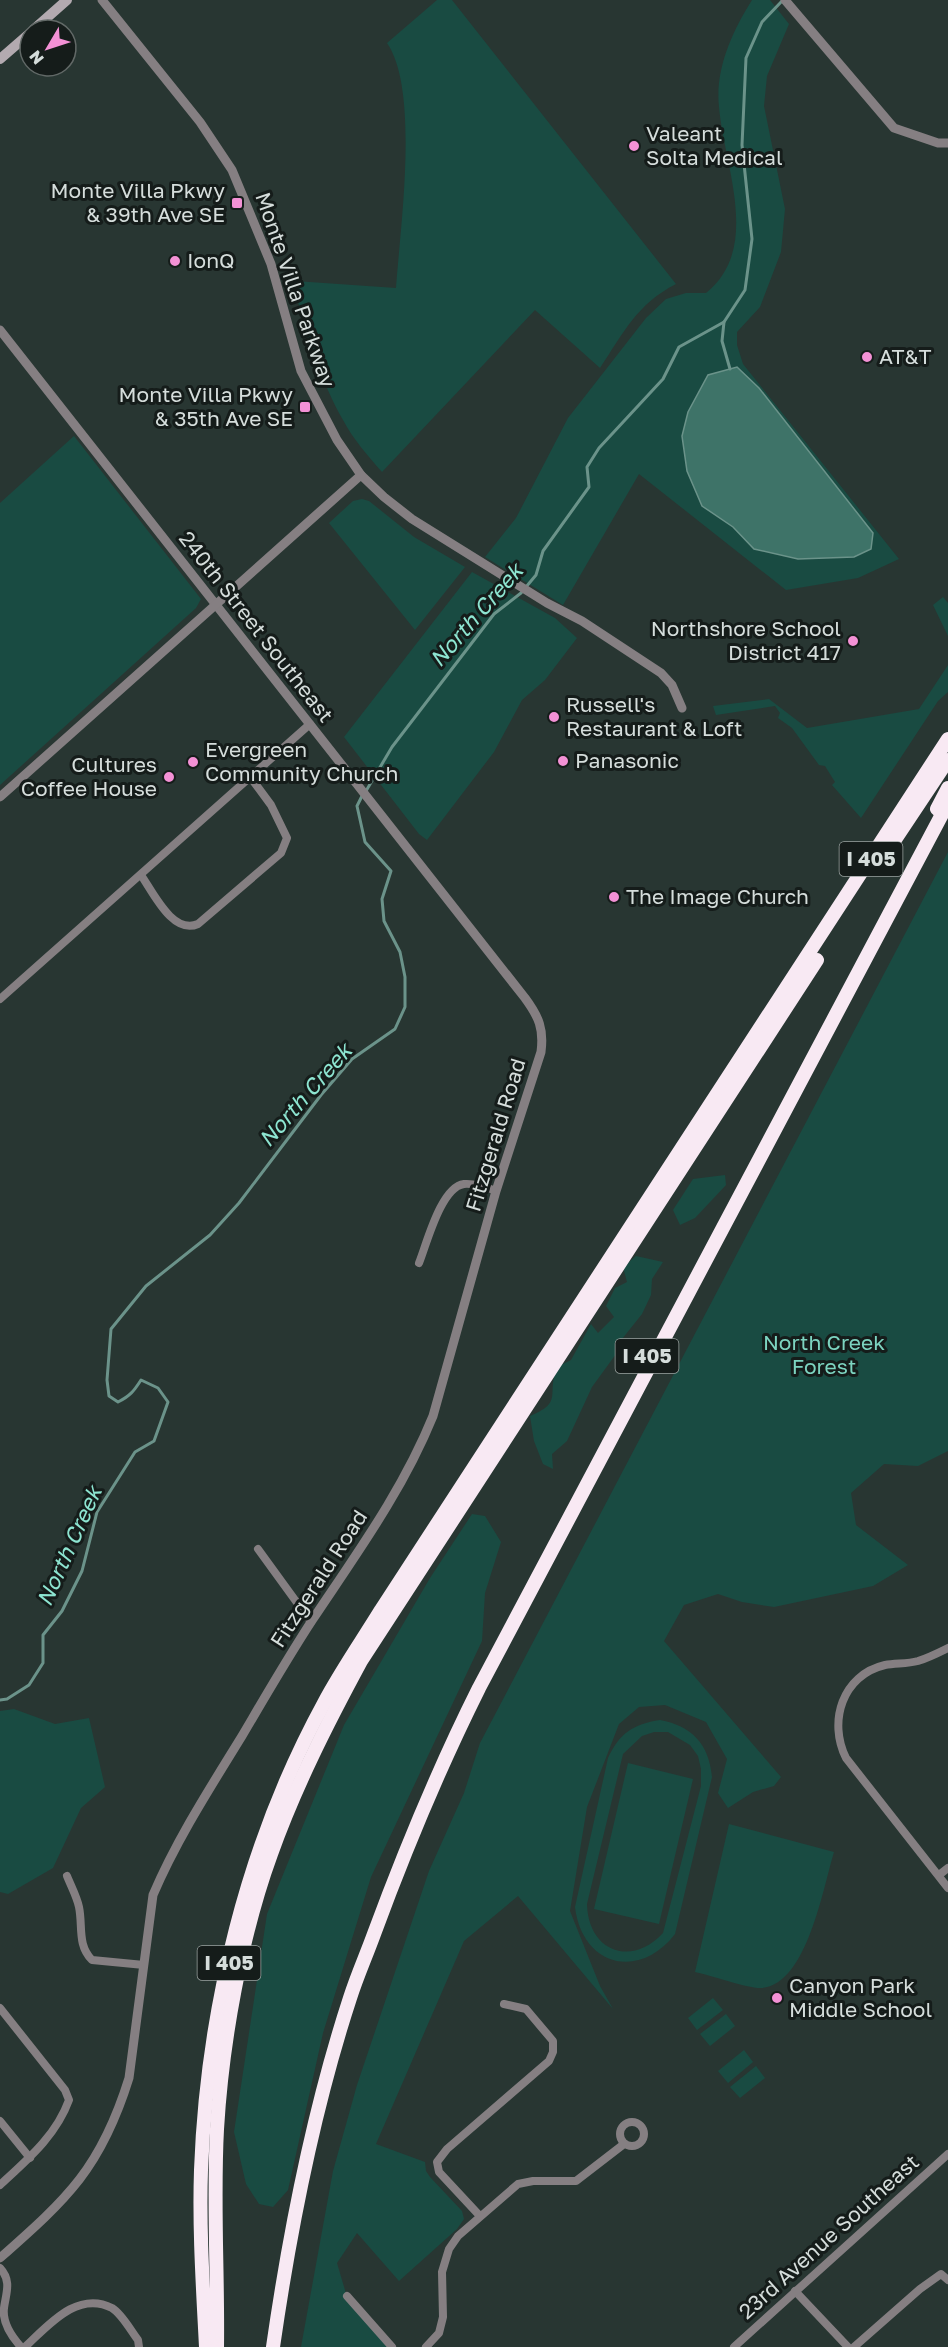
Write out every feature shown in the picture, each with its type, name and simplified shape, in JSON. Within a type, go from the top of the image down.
[{"type":"highway","name":"I 405","points":[[206,2347],[200,2210],[203,2134],[218,2012],[257,1858],[302,1749],[324,1703],[381,1610],[948,739]]},
{"type":"highway","name":"I 405","points":[[217,2347],[215,2176],[217,2126],[230,2024],[246,1941],[270,1856],[306,1768],[350,1682],[383,1628],[948,760]]},
{"type":"highway","name":"I 405","points":[[374,1935],[375,1909],[388,1875],[466,1699],[948,788]]},
{"type":"highway","name":"I 405","points":[[273,2347],[296,2208],[313,2131],[350,1996],[417,1822],[479,1688],[948,803]]},
{"type":"highway","points":[[794,978],[810,972]]},
{"type":"highway","points":[[381,1610],[383,1628]]},
{"type":"main road","points":[[46,18],[67,0]]},
{"type":"main road","points":[[0,59],[18,43]]},
{"type":"street","name":"Monte Villa Parkway","points":[[102,0],[200,122],[232,170],[272,264],[300,371],[337,440],[361,475],[412,519],[547,603],[591,626],[661,674],[672,686],[681,708]]},
{"type":"street","points":[[788,4],[883,117],[900,131],[938,143],[948,143]]},
{"type":"street","name":"240th Street Southeast","points":[[0,330],[351,777],[373,801],[530,1005],[541,1023],[543,1034]]},
{"type":"street","points":[[0,797],[361,475]]},
{"type":"street","points":[[0,999],[251,778],[310,723]]},
{"type":"street","points":[[141,875],[179,925],[189,928],[198,924],[281,853],[287,838],[271,805],[251,778]]},
{"type":"street","name":"Fitzgerald Road","points":[[0,2258],[59,2205],[95,2160],[110,2130],[129,2078],[153,1895],[159,1880],[195,1813],[311,1622],[375,1528],[422,1443],[433,1416],[496,1191],[541,1052],[543,1034]]},
{"type":"street","points":[[418,1263],[445,1197],[453,1188],[473,1184],[496,1191]]},
{"type":"street","points":[[258,1549],[311,1622]]},
{"type":"street","points":[[948,1648],[918,1661],[885,1665],[861,1676],[840,1704],[836,1724],[839,1744],[846,1758],[948,1888]]},
{"type":"street","points":[[939,1875],[948,1868]]},
{"type":"street","points":[[67,1876],[79,1906],[82,1948],[87,1955],[92,1960],[144,1965]]},
{"type":"street","points":[[479,2215],[440,2172],[437,2162],[447,2149],[549,2061],[553,2052],[553,2041],[526,2009],[504,2004]]},
{"type":"street","points":[[0,2008],[65,2090],[69,2100],[64,2114],[43,2145],[0,2185]]},
{"type":"street","points":[[0,2121],[30,2158]]},
{"type":"street","points":[[426,2347],[439,2333],[443,2317],[442,2272],[449,2249],[458,2236],[479,2215],[519,2184],[533,2181],[576,2181],[624,2144]]},
{"type":"street","name":"23rd Avenue Southeast","points":[[734,2347],[948,2154]]},
{"type":"street","points":[[0,2268],[6,2274],[8,2284],[4,2310],[6,2322],[11,2335],[23,2347],[62,2313],[79,2305],[113,2309],[138,2340],[139,2347]]},
{"type":"street","points":[[854,2347],[920,2289],[941,2274],[948,2280]]},
{"type":"street","points":[[795,2291],[848,2347]]},
{"type":"street","points":[[347,2296],[392,2347]]},
{"type":"green space","points":[[437,0],[452,0],[676,284],[651,300],[641,310],[600,368],[535,310],[382,472],[351,434],[328,390],[306,332],[295,281],[396,288],[404,197],[405,126],[403,93],[397,65],[387,43]]},
{"type":"green space","points":[[752,0],[770,0],[789,24],[767,76],[764,106],[785,209],[781,252],[760,307],[737,332],[737,345],[743,364],[899,559],[858,578],[786,590],[639,474],[563,605],[485,557],[516,518],[568,418],[646,318],[666,299],[686,293],[706,293],[723,275],[732,253],[736,230],[732,180],[722,130],[718,93],[726,51]]},
{"type":"green space","points":[[74,436],[201,599],[196,608],[0,785],[0,503]]},
{"type":"green space","points":[[362,499],[369,501],[414,537],[465,567],[415,630],[329,523],[353,501]]},
{"type":"green space","points":[[472,572],[555,618],[577,638],[545,680],[522,700],[494,752],[427,840],[419,834],[344,737]]},
{"type":"green space","points":[[943,597],[948,603],[948,636],[933,605]]},
{"type":"green space","points":[[948,665],[948,692],[938,701],[861,818],[832,785],[835,782],[825,766],[819,765],[792,728],[778,718],[780,713],[775,706],[716,715],[713,706],[769,699],[807,728],[919,709]]},
{"type":"green space","name":"North Creek Forest","points":[[948,852],[948,1451],[918,1466],[884,1464],[851,1493],[856,1525],[908,1565],[873,1586],[774,1607],[742,1602],[718,1594],[684,1605],[664,1641],[781,1777],[774,1786],[753,1792],[728,1808],[718,1793],[727,1759],[706,1722],[665,1705],[639,1707],[619,1724],[587,1807],[570,1911],[600,1986],[613,2009],[518,1896],[464,1941],[376,2144],[425,2162],[426,2171],[430,2177],[462,2211],[464,2219],[457,2229],[399,2281],[357,2233],[337,2263],[347,2297],[392,2347],[301,2347],[333,2171],[357,2085],[429,1871],[464,1793],[480,1743]]},
{"type":"green space","points":[[725,1175],[726,1185],[695,1218],[680,1225],[673,1210],[693,1179]]},
{"type":"green space","points":[[636,1256],[663,1262],[652,1279],[651,1295],[642,1314],[622,1339],[616,1354],[592,1387],[567,1441],[552,1454],[553,1469],[543,1464],[534,1441],[530,1416],[551,1402],[557,1367],[571,1360],[591,1324],[598,1333],[614,1317],[606,1306],[615,1288],[627,1282],[623,1267]]},
{"type":"green space","points":[[472,1514],[485,1516],[501,1542],[485,1593],[482,1641],[371,1877],[323,2033],[288,2190],[273,2207],[259,2204],[246,2184],[234,2132],[267,1914],[344,1725],[430,1578]]},
{"type":"green space","points":[[14,1709],[55,1724],[89,1718],[105,1787],[81,1808],[53,1868],[8,1894],[0,1892],[0,1711]]},
{"type":"green space","points":[[660,1720],[681,1727],[697,1738],[707,1755],[712,1777],[675,1934],[661,1949],[645,1958],[629,1962],[614,1960],[600,1954],[589,1943],[580,1927],[575,1907],[608,1758],[622,1736],[642,1724]],"holes":[[[654,1732],[668,1732],[690,1745],[698,1756],[701,1786],[663,1933],[651,1944],[638,1950],[625,1952],[603,1943],[595,1933],[589,1920],[587,1904],[623,1754],[642,1736]]]},
{"type":"green space","points":[[628,1763],[693,1779],[659,1924],[594,1909]]},
{"type":"green space","points":[[729,1824],[834,1852],[818,1910],[802,1953],[791,1970],[778,1982],[762,1988],[695,1972]]},
{"type":"green space","points":[[713,1998],[723,2010],[697,2030],[688,2018]]},
{"type":"green space","points":[[726,2014],[735,2026],[710,2046],[700,2034]]},
{"type":"green space","points":[[744,2050],[753,2062],[728,2083],[718,2071]]},
{"type":"green space","points":[[756,2066],[765,2078],[740,2098],[730,2087]]},
{"type":"shaded area","points":[[737,367],[759,388],[873,533],[871,549],[854,557],[798,559],[754,549],[733,527],[702,506],[687,471],[682,436],[688,412],[708,375]]},
{"type":"waterway","name":"North Creek","points":[[366,791],[392,747],[494,614],[521,593],[536,575],[543,551],[589,487],[587,467],[599,448],[663,379],[679,347],[724,322],[745,290],[752,239],[742,145],[746,58],[762,22],[783,0]]},
{"type":"waterway","points":[[724,322],[722,341],[730,369]]},
{"type":"waterway","name":"North Creek","points":[[0,1700],[7,1699],[29,1685],[43,1663],[43,1635],[62,1611],[82,1571],[97,1512],[135,1452],[154,1441],[168,1402],[158,1388],[141,1380],[126,1398],[118,1402],[109,1396],[107,1380],[111,1329],[146,1286],[210,1235],[239,1203],[321,1095],[352,1059],[395,1029],[405,1007],[405,977],[400,952],[384,921],[382,899],[391,871],[365,842],[357,806],[362,796]]},
{"type":"place","name":"Valeant Solta Medical","points":[[634,146]]},
{"type":"place","name":"Monte Villa Pkwy & 39th Ave SE","points":[[237,203]]},
{"type":"place","name":"IonQ","points":[[175,261]]},
{"type":"place","name":"AT&T","points":[[867,357]]},
{"type":"place","name":"Monte Villa Pkwy & 35th Ave SE","points":[[305,407]]},
{"type":"place","name":"Northshore School District 417","points":[[853,641]]},
{"type":"place","name":"Russell's Restaurant & Loft","points":[[554,717]]},
{"type":"place","name":"Panasonic","points":[[563,761]]},
{"type":"place","name":"Evergreen Community Church","points":[[193,762]]},
{"type":"place","name":"Cultures Coffee House","points":[[169,777]]},
{"type":"place","name":"The Image Church","points":[[614,897]]},
{"type":"place","name":"Canyon Park Middle School","points":[[777,1998]]}]
